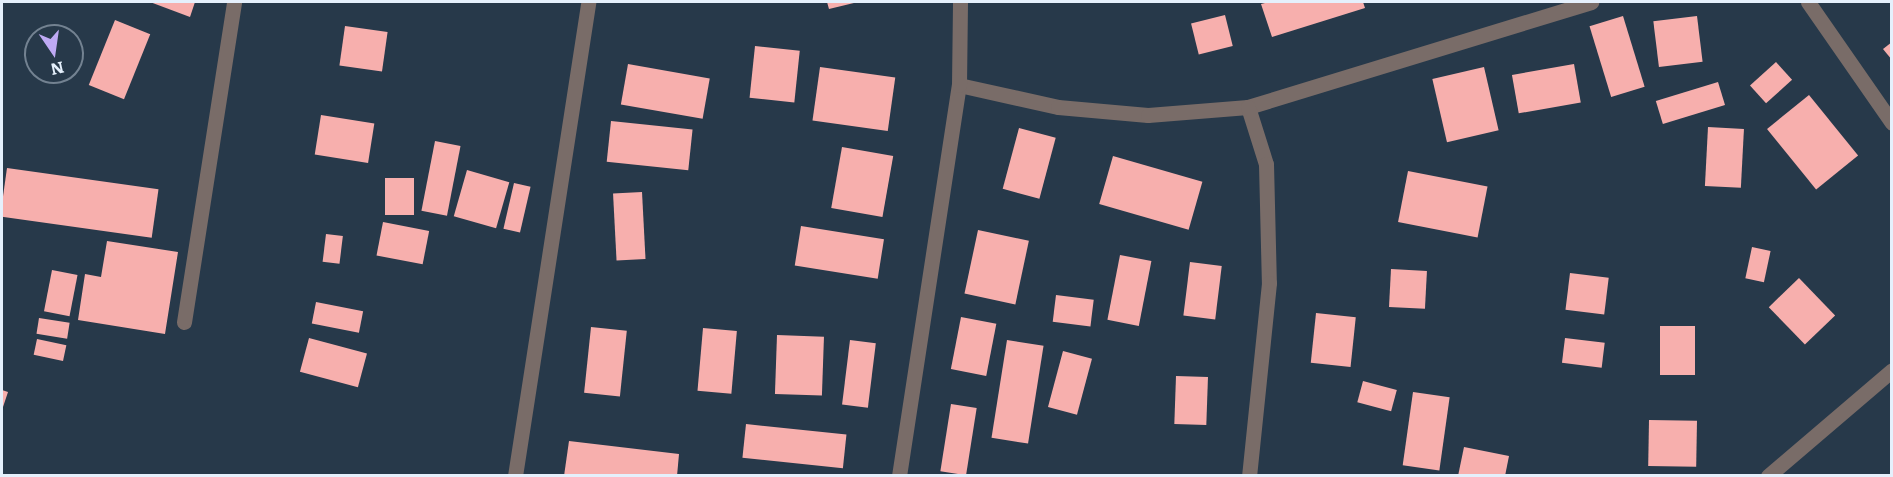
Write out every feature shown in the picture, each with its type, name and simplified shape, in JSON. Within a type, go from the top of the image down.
[{"type":"street","points":[[184,322],[234,2]]},
{"type":"street","points":[[515,476],[588,2]]},
{"type":"street","points":[[899,476],[958,85],[960,2]]},
{"type":"street","points":[[958,85],[1058,107],[1148,115],[1248,107],[1591,2]]},
{"type":"street","points":[[1808,2],[1892,123]]},
{"type":"street","points":[[1248,107],[1266,164],[1269,283],[1248,476]]},
{"type":"street","points":[[1768,476],[1892,370]]},
{"type":"building","points":[[150,2],[195,2],[190,17]]},
{"type":"building","points":[[827,2],[858,2],[829,9]]},
{"type":"building","points":[[1269,2],[1363,2],[1365,8],[1272,37],[1261,4]]},
{"type":"building","points":[[1225,15],[1233,46],[1199,55],[1191,23]]},
{"type":"building","points":[[1623,16],[1645,87],[1611,97],[1590,26]]},
{"type":"building","points":[[1697,16],[1703,62],[1659,67],[1653,21]]},
{"type":"building","points":[[115,20],[150,34],[124,99],[89,85]]},
{"type":"building","points":[[345,26],[388,32],[382,72],[339,66]]},
{"type":"building","points":[[1892,42],[1892,60],[1883,49]]},
{"type":"building","points":[[755,46],[800,51],[794,102],[750,98]]},
{"type":"building","points":[[1776,62],[1792,80],[1766,103],[1750,85]]},
{"type":"building","points":[[628,64],[710,78],[703,119],[621,104]]},
{"type":"building","points":[[1574,64],[1581,102],[1519,113],[1512,75]]},
{"type":"building","points":[[820,67],[895,78],[888,131],[812,120]]},
{"type":"building","points":[[1484,67],[1499,130],[1447,142],[1432,79]]},
{"type":"building","points":[[1718,82],[1725,105],[1663,124],[1656,101]]},
{"type":"building","points":[[1809,95],[1858,156],[1816,190],[1767,129]]},
{"type":"building","points":[[321,115],[374,123],[368,163],[315,155]]},
{"type":"building","points":[[611,121],[693,130],[688,170],[607,162]]},
{"type":"building","points":[[1708,127],[1744,129],[1741,188],[1705,186]]},
{"type":"building","points":[[1019,128],[1056,138],[1039,199],[1003,189]]},
{"type":"building","points":[[435,141],[461,146],[447,216],[421,211]]},
{"type":"building","points":[[842,147],[893,156],[882,217],[831,208]]},
{"type":"building","points":[[1113,156],[1202,182],[1189,230],[1099,204]]},
{"type":"building","points":[[7,168],[159,189],[152,238],[2,217]]},
{"type":"building","points":[[467,170],[509,182],[496,228],[454,216]]},
{"type":"building","points":[[1408,171],[1488,186],[1478,238],[1398,222]]},
{"type":"building","points":[[385,178],[414,178],[414,215],[385,215]]},
{"type":"building","points":[[514,183],[531,187],[520,233],[503,229]]},
{"type":"building","points":[[642,192],[646,259],[617,260],[613,194]]},
{"type":"building","points":[[383,222],[429,231],[423,264],[377,255]]},
{"type":"building","points":[[801,226],[884,239],[878,279],[795,266]]},
{"type":"building","points":[[978,230],[1029,241],[1015,304],[964,294]]},
{"type":"building","points":[[326,234],[343,236],[339,264],[323,262]]},
{"type":"building","points":[[107,241],[178,252],[165,334],[78,320],[85,274],[101,277]]},
{"type":"building","points":[[1752,247],[1771,251],[1764,282],[1745,278]]},
{"type":"building","points":[[1120,255],[1151,261],[1139,326],[1107,320]]},
{"type":"building","points":[[1190,262],[1222,266],[1215,319],[1183,316]]},
{"type":"building","points":[[1391,269],[1427,271],[1425,309],[1389,307]]},
{"type":"building","points":[[52,270],[78,275],[70,316],[44,311]]},
{"type":"building","points":[[1570,273],[1609,278],[1604,314],[1565,310]]},
{"type":"building","points":[[1799,278],[1835,315],[1805,345],[1769,307]]},
{"type":"building","points":[[1056,295],[1094,300],[1090,326],[1053,322]]},
{"type":"building","points":[[316,302],[363,311],[359,333],[312,324]]},
{"type":"building","points":[[1316,313],[1356,317],[1351,367],[1311,363]]},
{"type":"building","points":[[961,317],[996,324],[986,376],[951,369]]},
{"type":"building","points":[[39,318],[70,323],[67,339],[36,334]]},
{"type":"building","points":[[1660,326],[1695,326],[1695,375],[1660,375]]},
{"type":"building","points":[[591,327],[627,331],[620,396],[584,393]]},
{"type":"building","points":[[703,328],[737,331],[731,394],[698,391]]},
{"type":"building","points":[[777,335],[824,337],[822,396],[775,394]]},
{"type":"building","points":[[309,338],[367,354],[358,387],[300,372]]},
{"type":"building","points":[[1565,338],[1605,343],[1602,368],[1562,363]]},
{"type":"building","points":[[37,339],[66,345],[63,361],[34,355]]},
{"type":"building","points":[[850,340],[876,343],[868,408],[842,405]]},
{"type":"building","points":[[1007,340],[1044,346],[1028,444],[992,438]]},
{"type":"building","points":[[1063,351],[1092,359],[1077,415],[1048,407]]},
{"type":"building","points":[[1176,376],[1208,377],[1206,425],[1174,424]]},
{"type":"building","points":[[1363,381],[1397,390],[1391,411],[1357,402]]},
{"type":"building","points":[[2,390],[8,392],[2,410]]},
{"type":"building","points":[[1413,392],[1450,397],[1439,470],[1403,465]]},
{"type":"building","points":[[951,404],[977,408],[966,475],[940,471]]},
{"type":"building","points":[[1649,420],[1697,421],[1696,467],[1648,466]]},
{"type":"building","points":[[746,424],[846,435],[843,468],[742,458]]},
{"type":"building","points":[[569,441],[679,454],[677,476],[564,476]]},
{"type":"building","points":[[1464,447],[1509,456],[1505,476],[1458,476]]}]
